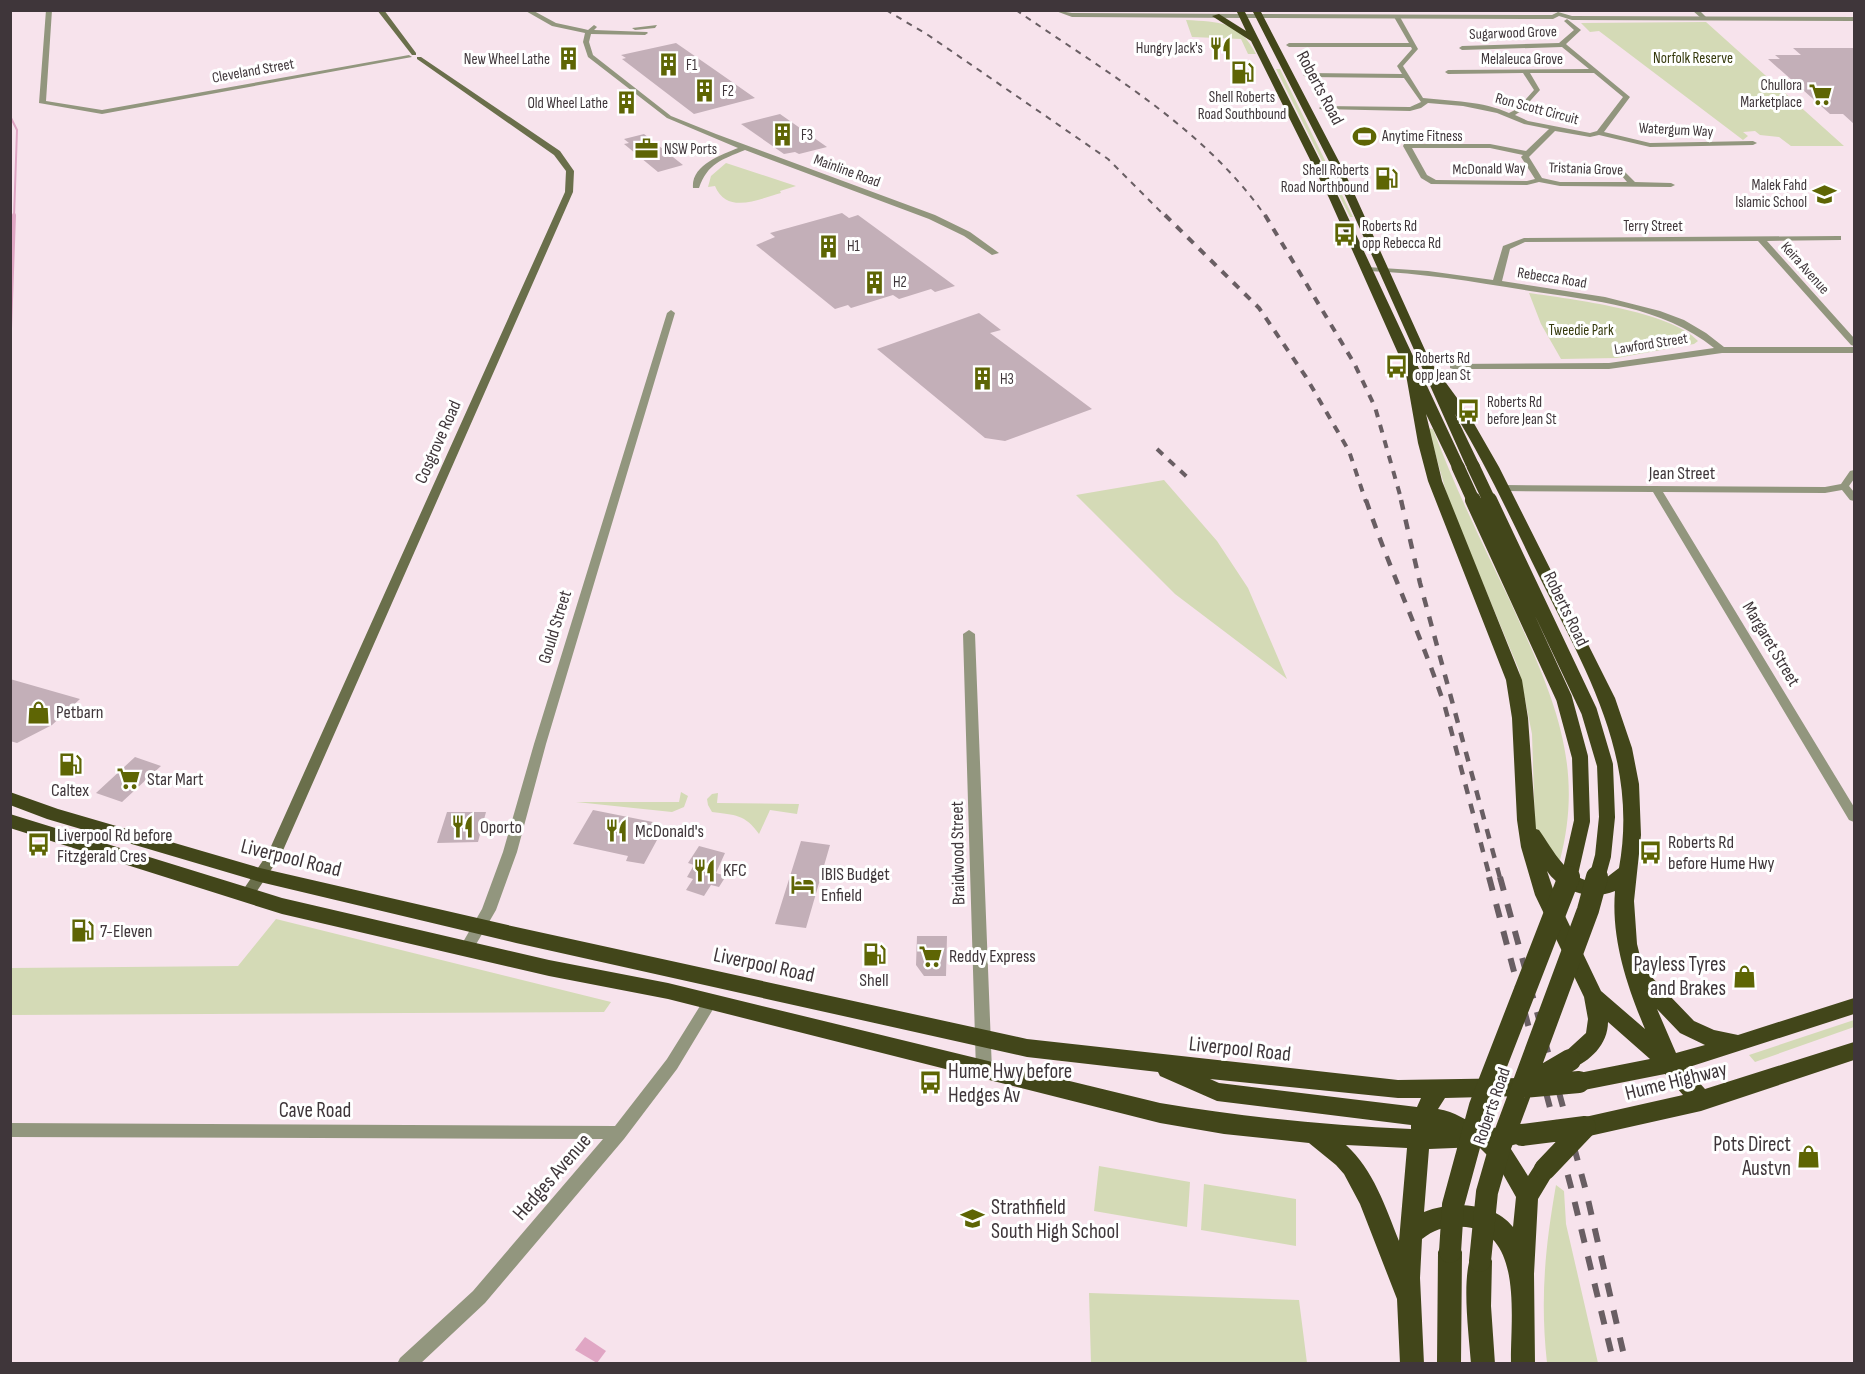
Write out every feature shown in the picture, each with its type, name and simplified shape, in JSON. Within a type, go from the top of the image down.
[{"type":"highway","name":"Roberts Road","points":[[1241,13],[1589,711],[1605,765],[1607,817],[1603,856],[1588,910],[1500,1147],[1487,1192],[1480,1261],[1479,1306],[1482,1364]]},
{"type":"highway","name":"Roberts Road","points":[[1257,13],[1332,157],[1383,270],[1417,366]]},
{"type":"highway","points":[[1216,16],[1254,39]]},
{"type":"highway","points":[[1523,1088],[1589,1048],[1599,1029],[1599,1018],[1594,997],[1545,895],[1530,847],[1526,820],[1520,718],[1514,680],[1435,481],[1411,382],[1417,366],[1463,414],[1503,488],[1602,687],[1621,735],[1629,773],[1633,813],[1624,916],[1637,987],[1670,1064]]},
{"type":"highway","name":"Roberts Road","points":[[1449,1364],[1448,1306],[1453,1205],[1474,1128],[1572,870],[1582,821],[1583,796],[1580,758],[1564,698],[1466,466]]},
{"type":"highway","name":"Liverpool Road","points":[[10,798],[53,814],[260,875],[480,927],[983,1038],[1076,1055],[1344,1084],[1398,1089],[1523,1088]]},
{"type":"highway","points":[[1526,820],[1557,871],[1577,885],[1597,889],[1607,887],[1626,873]]},
{"type":"highway","points":[[10,821],[246,896],[572,973],[668,991],[1160,1113],[1224,1124],[1314,1134],[1420,1139],[1503,1136]]},
{"type":"highway","points":[[1633,969],[1687,1027],[1711,1038],[1740,1044]]},
{"type":"highway","points":[[1594,997],[1670,1064],[1701,1101]]},
{"type":"highway","name":"Hume Highway","points":[[1523,1088],[1579,1082],[1670,1064],[1740,1044],[1854,1006]]},
{"type":"highway","name":"Hume Highway","points":[[1503,1136],[1637,1117],[1701,1101],[1854,1051]]},
{"type":"highway","points":[[1156,1063],[1217,1092],[1425,1116],[1503,1136]]},
{"type":"highway","points":[[1412,1364],[1408,1300],[1415,1165],[1425,1116],[1430,1101],[1439,1089]]},
{"type":"highway","points":[[1523,1364],[1522,1274],[1527,1196],[1545,1169],[1585,1126]]},
{"type":"highway","points":[[1314,1134],[1341,1155],[1352,1167],[1388,1245],[1408,1300]]},
{"type":"highway","points":[[1503,1136],[1507,1160],[1527,1196]]},
{"type":"highway","points":[[1411,1233],[1430,1220],[1449,1216],[1488,1222],[1502,1231],[1512,1247],[1522,1274]]},
{"type":"main road","name":"Cosgrove Road","points":[[246,896],[274,855],[571,185],[568,166],[557,153],[414,56],[380,10]]},
{"type":"street","name":"Cleveland Street","points":[[49,10],[42,103],[102,112],[414,56]]},
{"type":"street","points":[[527,10],[553,25],[645,33]]},
{"type":"street","points":[[541,10],[562,21],[592,30],[655,26]]},
{"type":"street","points":[[1695,10],[1704,18]]},
{"type":"street","points":[[1056,11],[1072,15],[1216,16],[1257,13],[1397,17],[1854,19]]},
{"type":"street","points":[[1322,108],[1410,109],[1419,107],[1425,101],[1418,97],[1400,66],[1414,52],[1413,45],[1397,17]]},
{"type":"street","points":[[1561,17],[1578,29],[1562,42],[1564,45]]},
{"type":"street","name":"Mainline Road","points":[[592,30],[586,42],[590,56],[651,105],[690,127],[932,217],[967,234],[995,253]]},
{"type":"street","points":[[1289,45],[1413,45]]},
{"type":"street","name":"Sugarwood Grove","points":[[1462,48],[1564,45]]},
{"type":"street","name":"Ron Scott Circuit","points":[[1425,101],[1463,104],[1510,115],[1521,121],[1585,135],[1599,133],[1627,97],[1564,45]]},
{"type":"street","name":"Melaleuca Grove","points":[[1448,72],[1596,71]]},
{"type":"street","points":[[1510,115],[1519,110],[1537,90],[1526,73]]},
{"type":"street","points":[[1306,75],[1405,76]]},
{"type":"street","name":"McDonald Way","points":[[1528,154],[1490,146],[1407,146],[1425,177],[1445,183],[1521,183],[1539,180],[1526,161],[1528,154],[1554,129]]},
{"type":"street","name":"Watergum Way","points":[[1599,133],[1650,145],[1753,143]]},
{"type":"street","points":[[696,186],[698,176],[707,166],[744,148]]},
{"type":"street","name":"Tristania Grove","points":[[1620,168],[1632,184]]},
{"type":"street","name":"Tristania Grove","points":[[1539,180],[1553,183],[1671,185]]},
{"type":"street","name":"Keira Avenue","points":[[1760,238],[1854,343]]},
{"type":"street","name":"Terry Street","points":[[1497,282],[1506,248],[1524,240],[1838,238]]},
{"type":"street","name":"Rebecca Road","points":[[1367,269],[1431,272],[1637,307],[1687,327],[1722,350]]},
{"type":"street","name":"Gould Street","points":[[466,949],[489,910],[510,852],[543,733],[671,313]]},
{"type":"street","name":"Lawford Street","points":[[1453,366],[1609,366],[1722,350],[1854,350]]},
{"type":"street","points":[[1854,473],[1844,486],[1854,498]]},
{"type":"street","name":"Jean Street","points":[[1503,488],[1825,490],[1844,486]]},
{"type":"street","name":"Margaret Street","points":[[1656,489],[1854,817]]},
{"type":"street","name":"Braidwood Street","points":[[969,633],[984,1071]]},
{"type":"street","name":"Hedges Avenue","points":[[406,1364],[479,1297],[618,1134],[672,1064],[710,1002]]},
{"type":"street","name":"Cave Road","points":[[10,1130],[607,1132],[618,1134]]},
{"type":"green space","points":[[1186,20],[1227,25],[1243,35],[1256,54],[1248,54],[1241,39],[1192,37]]},
{"type":"green space","name":"Norfolk Reserve","points":[[1706,22],[1844,146],[1791,146],[1779,137],[1760,135],[1755,131],[1743,132],[1748,136],[1743,140],[1599,31],[1590,32],[1581,23]]},
{"type":"green space","points":[[1276,69],[1280,69],[1353,217],[1350,217]]},
{"type":"green space","points":[[726,163],[796,186],[754,201],[735,203],[720,195],[715,186],[708,187],[711,176]]},
{"type":"green space","name":"Tweedie Park","points":[[1529,293],[1643,314],[1685,331],[1698,341],[1694,344],[1617,358],[1561,359],[1541,324]]},
{"type":"green space","points":[[1428,428],[1433,429],[1460,495],[1525,634],[1560,727],[1569,790],[1567,824],[1560,860],[1555,858],[1535,828],[1532,734],[1519,670],[1449,502]]},
{"type":"green space","points":[[1164,480],[1217,541],[1248,588],[1287,679],[1175,594],[1076,495]]},
{"type":"green space","points":[[681,792],[688,796],[684,807],[672,812],[576,802],[679,802]]},
{"type":"green space","points":[[718,793],[717,803],[799,804],[797,814],[770,810],[759,834],[744,819],[712,812],[707,799],[712,794]]},
{"type":"green space","points":[[276,919],[611,1002],[604,1012],[11,1015],[11,968],[238,966]]},
{"type":"green space","points":[[1854,1020],[1854,1027],[1755,1062],[1749,1055]]},
{"type":"green space","points":[[1099,1166],[1190,1182],[1187,1227],[1094,1211]]},
{"type":"green space","points":[[1204,1184],[1296,1199],[1296,1246],[1201,1230]]},
{"type":"green space","points":[[1556,1185],[1564,1191],[1566,1224],[1598,1363],[1547,1363],[1544,1317],[1545,1274]]},
{"type":"green space","points":[[1089,1293],[1299,1300],[1307,1363],[1091,1363]]},
{"type":"shaded area","points":[[585,1337],[606,1351],[597,1363],[575,1350]]},
{"type":"building","points":[[676,43],[755,98],[694,114],[622,59],[626,58],[621,55]]},
{"type":"building","name":"Chullora Marketplace","points":[[1793,48],[1854,48],[1854,124],[1843,114],[1830,114],[1768,59],[1780,59],[1775,55],[1801,55]]},
{"type":"building","name":"F3","points":[[780,114],[827,147],[799,154],[795,152],[784,154],[741,124]]},
{"type":"building","name":"NSW Ports","points":[[644,134],[683,165],[658,172],[624,144],[629,143],[624,139]]},
{"type":"building","points":[[842,213],[849,218],[858,215],[955,286],[935,292],[931,289],[899,299],[893,295],[851,308],[848,305],[835,309],[756,245],[775,237],[770,233]]},
{"type":"building","name":"H3","points":[[979,313],[1001,330],[990,333],[1092,409],[1005,441],[985,438],[877,349]]},
{"type":"building","name":"Petbarn","points":[[10,679],[80,699],[52,725],[17,743],[10,741]]},
{"type":"building","name":"Star Mart","points":[[135,757],[161,766],[122,802],[96,793]]},
{"type":"building","name":"McDonald's","points":[[593,810],[658,823],[650,838],[657,840],[644,864],[626,861],[628,856],[573,844]]},
{"type":"building","name":"Oporto","points":[[447,812],[486,812],[478,842],[437,843]]},
{"type":"building","name":"IBIS Budget Enfield","points":[[801,841],[830,845],[806,928],[775,924]]},
{"type":"building","name":"KFC","points":[[699,846],[725,853],[716,873],[726,876],[719,887],[711,885],[704,896],[686,890],[693,879],[687,877],[694,865],[688,863]]},
{"type":"building","name":"Reddy Express","points":[[917,936],[947,936],[946,976],[924,976],[916,965]]},
{"type":"waterway","points":[[10,116],[17,130],[14,217]]},
{"type":"waterway","points":[[10,329],[14,215]]},
{"type":"railway","points":[[886,10],[928,35],[1108,159],[1166,217]]},
{"type":"railway","points":[[1016,10],[1151,103],[1183,128],[1241,185],[1266,217]]},
{"type":"railway","points":[[1165,215],[1259,308],[1306,377],[1349,451],[1366,502]]},
{"type":"railway","points":[[1265,215],[1354,363],[1375,407],[1402,502]]},
{"type":"railway","points":[[1157,449],[1187,477]]},
{"type":"railway","points":[[1366,500],[1443,701]]},
{"type":"railway","points":[[1401,500],[1420,583],[1500,878]]},
{"type":"railway","points":[[1445,707],[1490,878]]},
{"type":"railway","points":[[1489,877],[1572,1191],[1614,1364]]},
{"type":"railway","points":[[1500,877],[1586,1191],[1626,1364]]},
{"type":"place","name":"Hungry Jack's","points":[[1221,48]]},
{"type":"place","name":"New Wheel Lathe","points":[[568,59]]},
{"type":"place","name":"F1","points":[[668,65]]},
{"type":"place","name":"Shell Roberts Road Southbound","points":[[1242,73]]},
{"type":"place","name":"F2","points":[[704,91]]},
{"type":"place","name":"Chullora Marketplace","points":[[1820,94]]},
{"type":"place","name":"Old Wheel Lathe","points":[[626,103]]},
{"type":"place","name":"F3","points":[[783,135]]},
{"type":"place","name":"Anytime Fitness","points":[[1364,136]]},
{"type":"place","name":"NSW Ports","points":[[646,149]]},
{"type":"place","name":"Shell Roberts Road Northbound","points":[[1387,179]]},
{"type":"place","name":"Malek Fahd Islamic School","points":[[1825,194]]},
{"type":"place","name":"Roberts Rd opp Rebecca Rd","points":[[1344,235]]},
{"type":"place","name":"H1","points":[[829,246]]},
{"type":"place","name":"H2","points":[[875,282]]},
{"type":"place","name":"Roberts Rd opp Jean St","points":[[1397,367]]},
{"type":"place","name":"H3","points":[[982,379]]},
{"type":"place","name":"Roberts Rd before Jean St","points":[[1469,411]]},
{"type":"place","name":"Petbarn","points":[[38,712]]},
{"type":"place","name":"Caltex","points":[[70,764]]},
{"type":"place","name":"Star Mart","points":[[129,779]]},
{"type":"place","name":"Oporto","points":[[462,827]]},
{"type":"place","name":"McDonald's","points":[[617,831]]},
{"type":"place","name":"Liverpool Rd before Fitzgerald Cres","points":[[39,845]]},
{"type":"place","name":"Roberts Rd before Hume Hwy","points":[[1650,852]]},
{"type":"place","name":"KFC","points":[[705,870]]},
{"type":"place","name":"IBIS Budget Enfield","points":[[803,884]]},
{"type":"place","name":"7-Eleven","points":[[82,931]]},
{"type":"place","name":"Shell","points":[[874,954]]},
{"type":"place","name":"Reddy Express","points":[[931,956]]},
{"type":"place","name":"Payless Tyres and Brakes","points":[[1744,976]]},
{"type":"place","name":"Hume Hwy before Hedges Av","points":[[930,1083]]},
{"type":"place","name":"Pots Direct Austvn","points":[[1809,1156]]},
{"type":"place","name":"Strathfield South High School","points":[[973,1219]]}]
